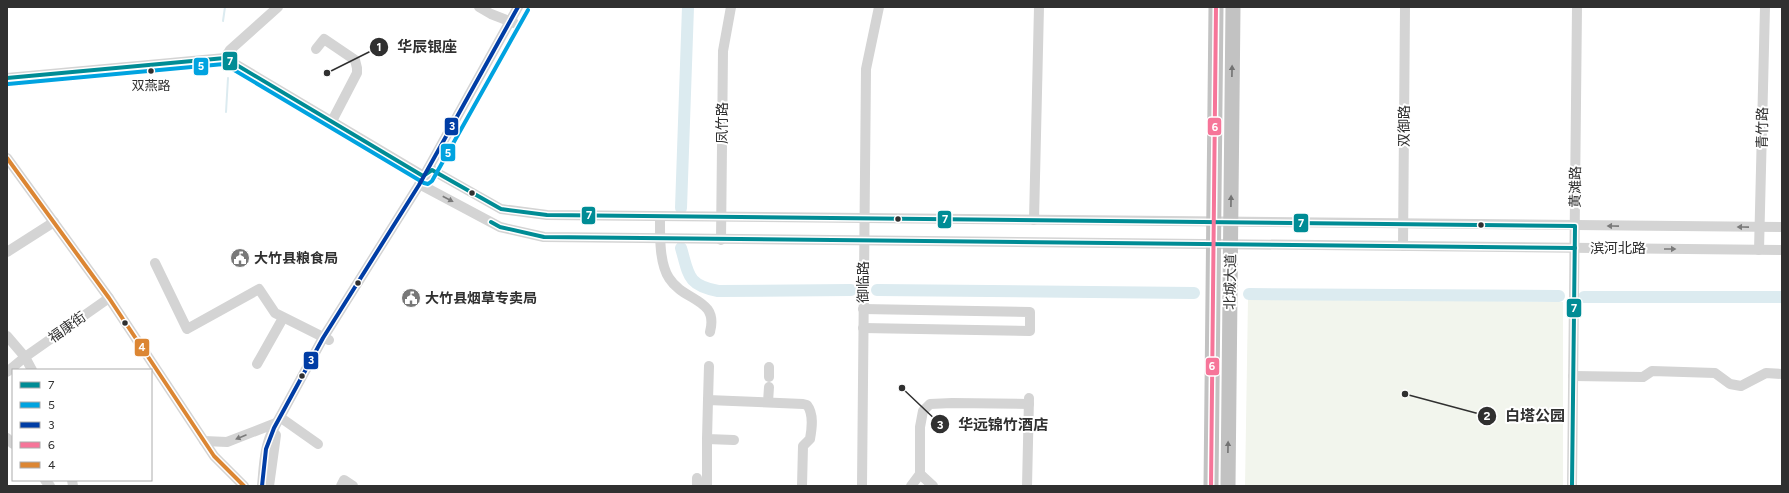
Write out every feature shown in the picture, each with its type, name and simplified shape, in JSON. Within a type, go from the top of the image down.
[{"type":"highway","name":"北城大道","points":[[1211,486],[1216,7]]},
{"type":"highway","name":"北城大道","points":[[1228,486],[1233,7]]},
{"type":"street","points":[[225,58],[230,50],[278,7]]},
{"type":"street","points":[[479,7],[491,14],[513,22]]},
{"type":"street","points":[[513,22],[518,7]]},
{"type":"street","points":[[262,486],[268,438],[280,422],[326,339],[426,178],[513,22],[523,7]]},
{"type":"street","name":"凤竹路","points":[[721,240],[723,51],[731,7]]},
{"type":"street","name":"御临路","points":[[862,486],[866,69],[879,7]]},
{"type":"street","points":[[1034,220],[1039,7]]},
{"type":"street","name":"双御路","points":[[1404,246],[1405,7]]},
{"type":"street","name":"黄滩路","points":[[1572,486],[1577,7]]},
{"type":"street","name":"青竹路","points":[[1759,250],[1765,7]]},
{"type":"street","points":[[316,48],[324,40],[355,60],[358,68],[357,73],[332,121]]},
{"type":"street","points":[[7,78],[225,58],[426,178]]},
{"type":"street","points":[[7,158],[109,298],[214,456],[244,486]]},
{"type":"street","name":"滨河北路","points":[[426,178],[502,209],[547,216],[1782,227]]},
{"type":"street","name":"滨河北路","points":[[426,178],[500,227],[544,237],[721,240],[1230,243],[1782,250]]},
{"type":"street","points":[[662,217],[662,238],[665,268],[668,277],[680,291],[704,304],[709,310],[712,316],[710,332]]},
{"type":"street","points":[[7,252],[54,222]]},
{"type":"street","points":[[155,263],[187,329],[259,289],[276,313],[283,318],[326,339]]},
{"type":"street","name":"福康街","points":[[7,372],[25,357],[109,298]]},
{"type":"street","points":[[863,308],[1030,312],[1030,331],[863,328]]},
{"type":"street","points":[[929,310],[929,329]]},
{"type":"street","points":[[257,364],[283,318]]},
{"type":"street","points":[[7,336],[25,357],[31,369]]},
{"type":"street","points":[[707,486],[709,366]]},
{"type":"street","points":[[1573,376],[1643,377],[1652,371],[1715,373],[1730,384],[1740,386],[1766,374],[1782,374]]},
{"type":"street","points":[[768,402],[769,377]]},
{"type":"street","points":[[708,400],[807,405],[810,410],[810,439],[803,446],[802,486]]},
{"type":"street","points":[[911,486],[920,474],[920,428],[923,411],[930,404],[1029,401],[1027,486]]},
{"type":"street","points":[[204,441],[227,442],[280,422]]},
{"type":"street","points":[[280,422],[318,444]]},
{"type":"street","points":[[269,486],[275,437],[280,422]]},
{"type":"street","points":[[707,439],[734,440]]},
{"type":"street","points":[[920,474],[933,486]]},
{"type":"street","points":[[341,486],[344,480],[353,486]]},
{"type":"shaded area","points":[[1248,298],[1563,302],[1563,486],[1245,486]]},
{"type":"waterway","points":[[223,21],[225,7]]},
{"type":"waterway","points":[[681,208],[688,7]]},
{"type":"waterway","points":[[226,112],[228,78]]},
{"type":"waterway","points":[[681,248],[688,272],[691,277],[700,286],[708,289],[718,291],[851,290]]},
{"type":"waterway","points":[[877,290],[1194,293]]},
{"type":"waterway","points":[[1249,294],[1559,296]]},
{"type":"waterway","points":[[1584,297],[1782,297]]},
{"type":"transit line","name":"3","points":[[262,486],[266,449],[274,428],[323,338],[419,185],[518,7]]},
{"type":"transit line","name":"6","points":[[1211,486],[1216,7]]},
{"type":"transit line","name":"5","points":[[8,84],[224,64],[428,184],[432,181],[528,10]]},
{"type":"transit line","name":"7","points":[[7,78],[225,58],[423,176]]},
{"type":"transit line","name":"4","points":[[7,158],[109,298],[214,456],[244,486]]},
{"type":"transit line","name":"7","points":[[423,176],[432,170],[501,209],[547,215],[1575,226],[1572,486]]},
{"type":"transit line","name":"7","points":[[491,222],[500,227],[544,237],[1575,248]]},
{"type":"place","name":"双燕路","points":[[151,71]]},
{"type":"place","name":"华辰银座","points":[[327,73]]},
{"type":"place","name":"大竹县粮食局","points":[[240,258]]},
{"type":"place","name":"大竹县烟草专卖局","points":[[411,298]]},
{"type":"place","name":"华远锦竹酒店","points":[[902,388]]},
{"type":"place","name":"白塔公园","points":[[1405,394]]}]
